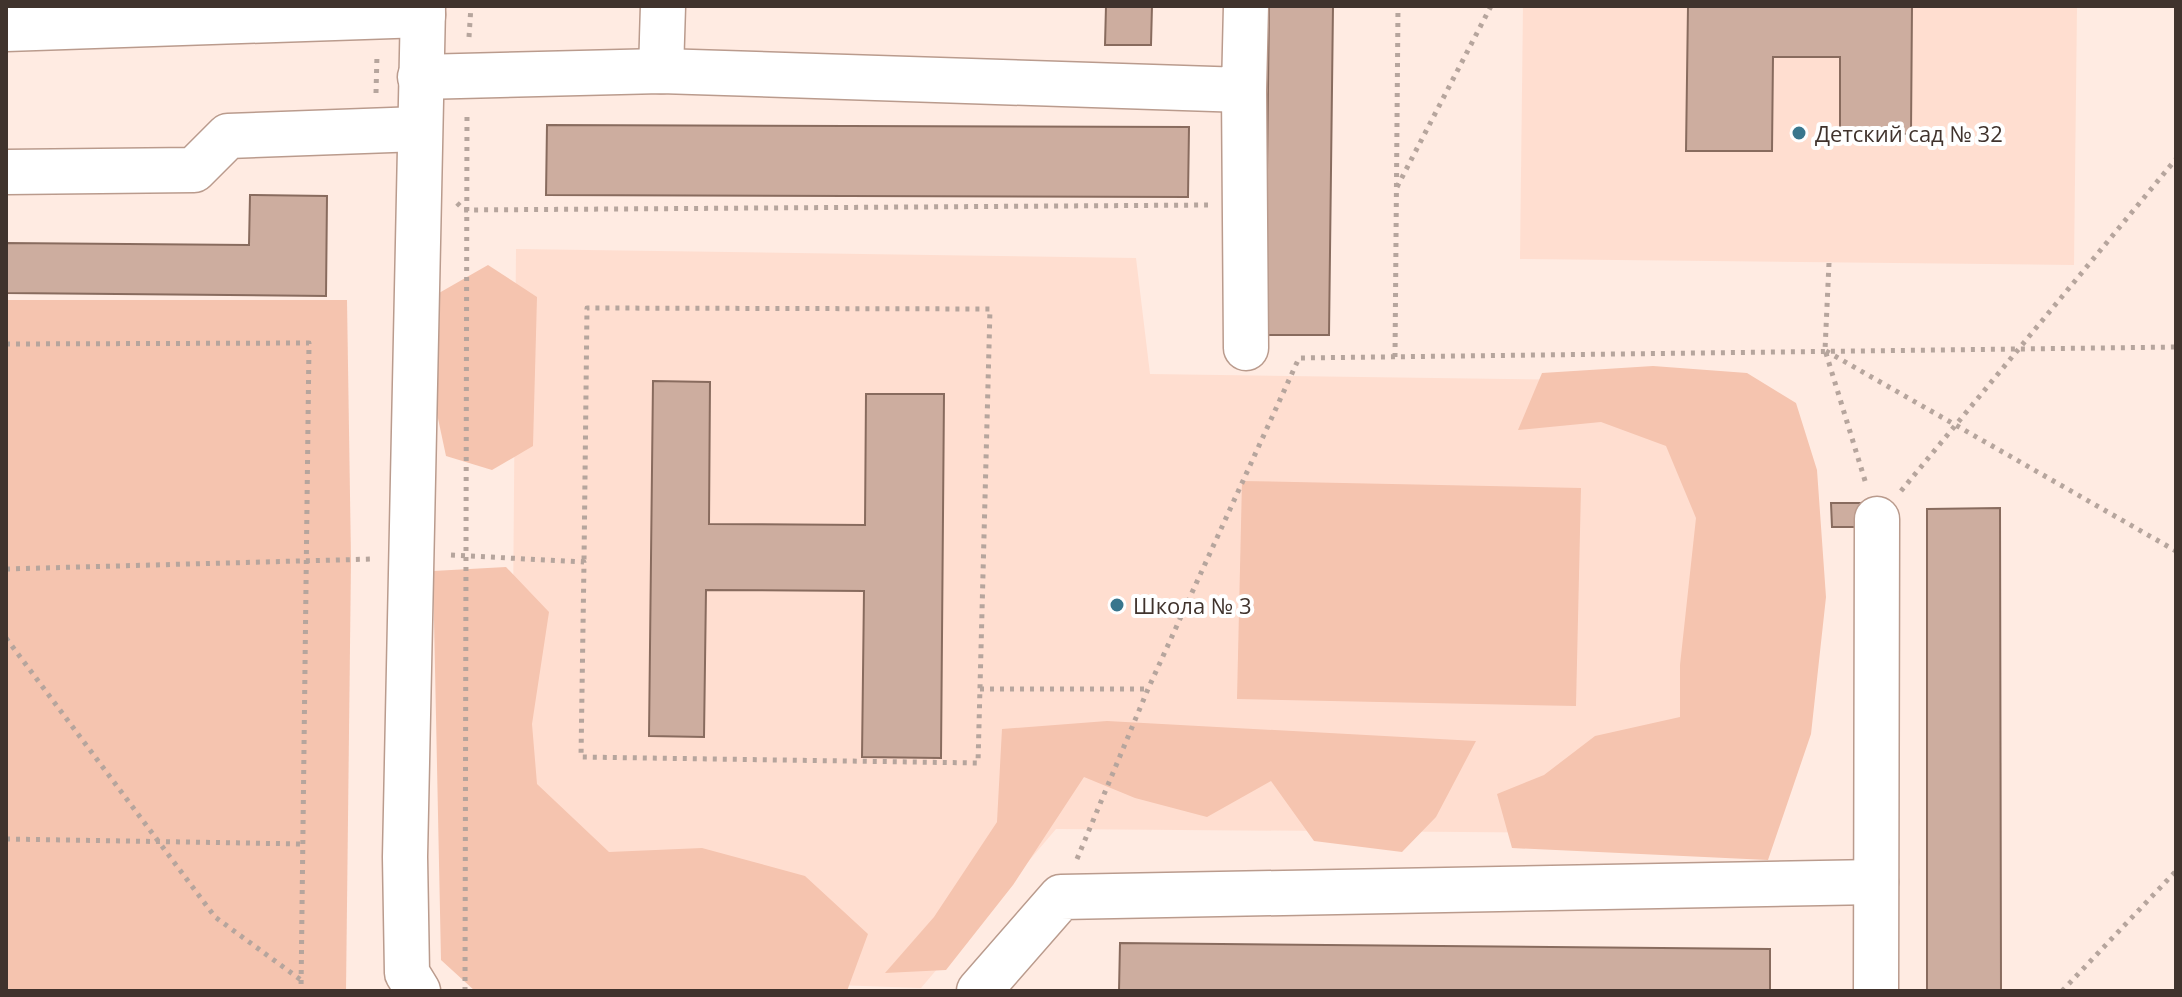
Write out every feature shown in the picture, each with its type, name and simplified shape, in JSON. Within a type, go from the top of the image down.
[{"type":"street","points":[[661,71],[663,6]]},
{"type":"street","points":[[1246,6],[1246,348]]},
{"type":"street","points":[[6,29],[377,16],[423,10],[411,558],[407,973],[418,991]]},
{"type":"street","points":[[420,77],[661,71],[1244,90]]},
{"type":"street","points":[[6,172],[194,170],[228,136],[376,131],[419,149]]},
{"type":"street","points":[[1876,991],[1877,519]]},
{"type":"street","points":[[979,991],[1061,897],[1876,882]]},
{"type":"path","points":[[465,991],[464,210],[471,6]]},
{"type":"path","points":[[1395,357],[1398,6]]},
{"type":"path","points":[[1396,188],[1491,6]]},
{"type":"path","points":[[376,131],[377,16]]},
{"type":"path","points":[[419,149],[464,210]]},
{"type":"path","points":[[1877,519],[2176,159]]},
{"type":"path","points":[[464,210],[1245,205]]},
{"type":"path","points":[[1829,263],[1825,350],[1877,519]]},
{"type":"path","points":[[587,308],[990,309],[978,763],[581,757],[584,562],[587,308]]},
{"type":"path","points":[[6,344],[309,343],[301,991]]},
{"type":"path","points":[[1061,897],[1148,689],[1299,358],[2176,347]]},
{"type":"path","points":[[1825,350],[2176,551]]},
{"type":"path","points":[[6,569],[465,554],[584,562]]},
{"type":"path","points":[[6,638],[215,917],[301,980]]},
{"type":"path","points":[[980,689],[1148,689]]},
{"type":"path","points":[[6,839],[303,844]]},
{"type":"path","points":[[2062,991],[2176,871]]},
{"type":"shaded area","name":"Детский сад № 32","points":[[1523,6],[2077,6],[2074,265],[1520,259]]},
{"type":"shaded area","name":"Школа № 3","points":[[516,249],[1136,258],[1150,374],[1723,382],[1720,834],[1056,829],[921,988],[510,974]]},
{"type":"shaded area","points":[[488,265],[537,297],[533,446],[492,470],[446,456],[436,409],[439,293]]},
{"type":"shaded area","points":[[6,300],[347,300],[351,560],[346,991],[6,991]]},
{"type":"shaded area","points":[[1653,366],[1747,373],[1796,403],[1817,470],[1826,597],[1811,734],[1768,860],[1512,848],[1497,794],[1544,775],[1595,736],[1680,717],[1680,665],[1696,518],[1666,446],[1601,422],[1518,430],[1542,373]]},
{"type":"shaded area","points":[[1242,481],[1581,488],[1576,706],[1237,699]]},
{"type":"shaded area","points":[[506,567],[549,612],[532,724],[537,784],[609,852],[702,848],[805,876],[868,934],[847,991],[475,991],[441,960],[433,571]]},
{"type":"shaded area","points":[[1107,721],[1476,741],[1436,817],[1402,852],[1314,841],[1271,781],[1207,817],[1135,798],[1084,777],[1013,885],[946,970],[885,973],[934,917],[997,822],[1002,729]]},
{"type":"building","points":[[1106,6],[1152,6],[1151,45],[1105,45]]},
{"type":"building","points":[[1269,6],[1333,6],[1329,335],[1265,335]]},
{"type":"building","points":[[1688,6],[1912,6],[1911,134],[1840,133],[1840,57],[1773,57],[1772,151],[1686,151]]},
{"type":"building","points":[[547,125],[1189,127],[1188,197],[546,195]]},
{"type":"building","points":[[250,195],[327,196],[326,296],[6,293],[6,243],[249,245]]},
{"type":"building","points":[[653,381],[710,382],[709,524],[865,525],[866,394],[944,394],[941,758],[862,757],[864,591],[706,590],[704,737],[649,736]]},
{"type":"building","points":[[1831,503],[1870,503],[1870,527],[1832,527]]},
{"type":"building","points":[[2000,508],[2001,991],[1927,991],[1927,509]]},
{"type":"building","points":[[1120,943],[1770,949],[1770,991],[1119,991]]},
{"type":"place","name":"Детский сад № 32","points":[[1799,133]]},
{"type":"place","name":"Школа № 3","points":[[1117,605]]}]
